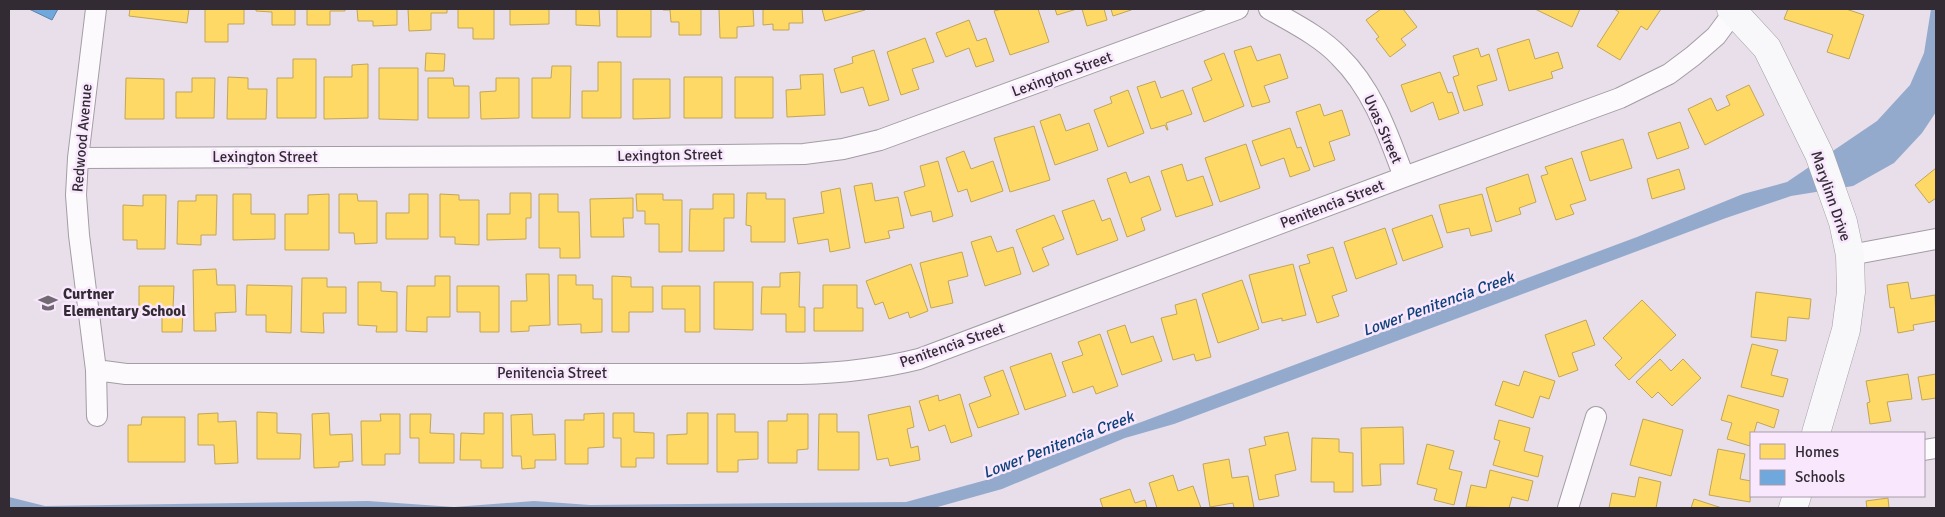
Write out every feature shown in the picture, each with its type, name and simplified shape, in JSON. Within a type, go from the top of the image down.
[{"type":"street","name":"Redwood Avenue","points":[[96,9],[78,158],[76,195],[79,235],[96,370],[97,416]]},
{"type":"street","name":"Lexington Street","points":[[78,158],[636,156],[804,154],[843,149],[898,134],[1238,9]]},
{"type":"street","name":"Uvas Street","points":[[1269,9],[1313,36],[1339,55],[1360,80],[1380,115],[1404,177]]},
{"type":"street","name":"Penitencia Street","points":[[96,370],[126,374],[800,374],[851,372],[886,368],[919,359],[1404,177],[1611,102],[1669,74],[1716,36],[1734,10]]},
{"type":"street","name":"Marylinn Drive","points":[[1734,10],[1767,48],[1819,154],[1843,222],[1850,255],[1851,292],[1846,330],[1816,432]]},
{"type":"street","points":[[1850,255],[1936,239]]},
{"type":"street","points":[[1568,508],[1596,417]]},
{"type":"water","points":[[1931,9],[1936,9],[1936,112],[1922,133],[1894,163],[1853,186],[1791,196],[1726,218],[1174,424],[1125,438],[1002,489],[934,508],[9,508],[9,497],[45,506],[368,501],[454,507],[534,501],[590,505],[906,502],[986,480],[1637,237],[1743,194],[1787,182],[1877,121],[1910,85],[1924,53]]},
{"type":"building: Homes","points":[[130,9],[189,9],[187,23],[129,16]]},
{"type":"building: Homes","points":[[205,9],[244,9],[244,24],[228,24],[228,42],[205,42]]},
{"type":"building: Homes","points":[[256,9],[295,9],[295,25],[272,25],[272,12],[256,11]]},
{"type":"building: Homes","points":[[307,9],[345,9],[345,11],[330,11],[330,25],[307,25]]},
{"type":"building: Homes","points":[[357,9],[397,9],[397,25],[373,26],[373,21],[358,21]]},
{"type":"building: Homes","points":[[408,9],[447,9],[447,13],[431,13],[431,30],[409,31]]},
{"type":"building: Homes","points":[[458,9],[494,9],[494,39],[473,39],[473,28],[458,28]]},
{"type":"building: Homes","points":[[510,9],[549,9],[549,24],[510,25]]},
{"type":"building: Homes","points":[[576,9],[599,9],[600,26],[576,25]]},
{"type":"building: Homes","points":[[617,9],[651,9],[651,37],[617,37]]},
{"type":"building: Homes","points":[[663,9],[701,9],[701,35],[679,35],[679,22],[671,22],[670,10]]},
{"type":"building: Homes","points":[[719,9],[753,9],[754,26],[737,27],[737,38],[720,38]]},
{"type":"building: Homes","points":[[763,9],[802,9],[803,23],[789,23],[789,30],[773,30],[773,24],[763,25]]},
{"type":"building: Homes","points":[[822,9],[864,9],[865,10],[825,21]]},
{"type":"building: Homes","points":[[1002,9],[1038,9],[1049,42],[1010,55],[994,11]]},
{"type":"building: Homes","points":[[1055,9],[1077,9],[1057,15]]},
{"type":"building: Homes","points":[[1082,9],[1104,9],[1107,20],[1087,26]]},
{"type":"building: Homes","points":[[1111,9],[1134,9],[1113,16]]},
{"type":"building: Homes","points":[[1381,9],[1403,9],[1417,27],[1401,39],[1406,45],[1390,57],[1376,39],[1379,37],[1366,20]]},
{"type":"building: Homes","points":[[1535,9],[1580,9],[1572,27]]},
{"type":"building: Homes","points":[[1614,9],[1661,9],[1647,30],[1641,26],[1620,60],[1597,46],[1619,12]]},
{"type":"building: Homes","points":[[1788,9],[1846,9],[1864,15],[1849,59],[1827,52],[1833,35],[1784,19]]},
{"type":"building: Homes","points":[[969,20],[977,41],[986,38],[994,61],[976,67],[969,48],[946,57],[936,33]]},
{"type":"building: Homes","points":[[925,38],[934,62],[912,69],[919,89],[901,95],[887,52]]},
{"type":"building: Homes","points":[[1529,39],[1535,59],[1558,52],[1563,68],[1551,72],[1553,78],[1509,91],[1497,49]]},
{"type":"building: Homes","points":[[1251,46],[1257,61],[1280,54],[1288,78],[1264,86],[1270,102],[1252,107],[1234,51]]},
{"type":"building: Homes","points":[[1478,48],[1481,57],[1489,54],[1497,80],[1477,86],[1483,105],[1464,111],[1453,77],[1459,75],[1453,56]]},
{"type":"building: Homes","points":[[874,50],[889,100],[869,106],[863,87],[841,93],[834,69],[853,63],[852,57]]},
{"type":"building: Homes","points":[[426,53],[445,54],[444,71],[425,71]]},
{"type":"building: Homes","points":[[1224,53],[1244,106],[1204,122],[1192,88],[1212,80],[1204,61]]},
{"type":"building: Homes","points":[[293,59],[316,59],[316,118],[277,118],[277,78],[293,78]]},
{"type":"building: Homes","points":[[598,62],[621,62],[621,118],[582,118],[582,91],[598,91]]},
{"type":"building: Homes","points":[[368,64],[368,118],[324,119],[324,77],[352,77],[352,65]]},
{"type":"building: Homes","points":[[552,66],[571,66],[570,118],[532,118],[532,78],[551,78]]},
{"type":"building: Homes","points":[[379,68],[418,68],[418,120],[379,119]]},
{"type":"building: Homes","points":[[1440,72],[1448,93],[1452,92],[1459,113],[1439,120],[1433,102],[1411,112],[1401,85]]},
{"type":"building: Homes","points":[[823,74],[825,115],[787,117],[786,90],[801,89],[800,75]]},
{"type":"building: Homes","points":[[228,77],[248,78],[248,89],[267,89],[266,119],[227,119]]},
{"type":"building: Homes","points":[[684,77],[722,77],[722,118],[684,118]]},
{"type":"building: Homes","points":[[735,77],[773,77],[773,118],[735,118]]},
{"type":"building: Homes","points":[[126,78],[164,79],[164,119],[125,119]]},
{"type":"building: Homes","points":[[192,78],[215,78],[214,118],[176,118],[176,92],[192,92]]},
{"type":"building: Homes","points":[[428,78],[453,78],[454,86],[469,86],[469,118],[428,118]]},
{"type":"building: Homes","points":[[496,78],[519,78],[519,118],[481,119],[480,92],[496,91]]},
{"type":"building: Homes","points":[[633,79],[670,79],[670,118],[633,119]]},
{"type":"building: Homes","points":[[1155,81],[1161,98],[1183,90],[1192,114],[1166,123],[1168,130],[1165,125],[1151,129],[1137,87]]},
{"type":"building: Homes","points":[[1749,85],[1764,115],[1705,145],[1688,109],[1711,98],[1717,111],[1730,105],[1726,96]]},
{"type":"building: Homes","points":[[1128,90],[1144,133],[1108,147],[1094,110],[1112,103],[1110,97]]},
{"type":"building: Homes","points":[[1320,104],[1324,116],[1342,110],[1350,135],[1329,142],[1335,160],[1314,167],[1296,112]]},
{"type":"building: Homes","points":[[1060,114],[1066,131],[1089,123],[1098,150],[1055,165],[1040,121]]},
{"type":"building: Homes","points":[[1680,122],[1689,148],[1657,159],[1648,133]]},
{"type":"building: Homes","points":[[1034,126],[1050,180],[1010,192],[994,138]]},
{"type":"building: Homes","points":[[1290,128],[1297,148],[1301,147],[1310,170],[1290,177],[1284,158],[1261,166],[1252,141]]},
{"type":"building: Homes","points":[[1623,139],[1632,168],[1590,181],[1581,152]]},
{"type":"building: Homes","points":[[1246,144],[1260,188],[1220,202],[1205,158]]},
{"type":"building: Homes","points":[[964,151],[971,169],[993,161],[1003,191],[971,202],[967,189],[958,192],[946,158]]},
{"type":"building: Homes","points":[[1572,158],[1586,200],[1570,205],[1574,214],[1556,220],[1541,176],[1548,174],[1545,167]]},
{"type":"building: Homes","points":[[938,161],[953,216],[933,222],[931,211],[911,216],[904,192],[925,186],[920,166]]},
{"type":"building: Homes","points":[[1182,164],[1187,181],[1203,176],[1213,205],[1176,217],[1161,171]]},
{"type":"building: Homes","points":[[1936,168],[1936,198],[1929,203],[1915,185]]},
{"type":"building: Homes","points":[[1679,169],[1685,189],[1652,199],[1647,179]]},
{"type":"building: Homes","points":[[1126,172],[1130,183],[1149,176],[1161,210],[1141,218],[1145,230],[1127,237],[1107,179]]},
{"type":"building: Homes","points":[[1528,174],[1536,202],[1519,208],[1521,214],[1496,222],[1486,188]]},
{"type":"building: Homes","points":[[872,183],[875,201],[898,197],[904,228],[888,231],[890,238],[865,243],[854,186]]},
{"type":"building: Homes","points":[[840,188],[850,248],[830,252],[828,239],[798,244],[793,218],[824,213],[821,192]]},
{"type":"building: Homes","points":[[510,193],[531,193],[531,218],[526,218],[526,239],[487,240],[487,214],[510,214]]},
{"type":"building: Homes","points":[[747,193],[766,193],[766,199],[785,199],[785,242],[751,242],[751,226],[746,225]]},
{"type":"building: Homes","points":[[233,194],[251,194],[251,214],[275,214],[275,239],[233,240]]},
{"type":"building: Homes","points":[[329,194],[329,250],[285,250],[285,214],[308,214],[308,195]]},
{"type":"building: Homes","points":[[339,194],[357,194],[358,201],[377,201],[377,243],[355,244],[354,233],[339,233]]},
{"type":"building: Homes","points":[[409,194],[428,194],[428,239],[386,239],[386,213],[409,213]]},
{"type":"building: Homes","points":[[440,194],[459,195],[459,200],[479,200],[479,245],[455,244],[455,237],[440,237]]},
{"type":"building: Homes","points":[[539,194],[558,194],[558,212],[579,212],[580,258],[560,258],[560,248],[539,248]]},
{"type":"building: Homes","points":[[636,194],[663,194],[663,200],[682,200],[682,252],[659,252],[659,224],[645,224],[645,211],[637,211]]},
{"type":"building: Homes","points":[[713,194],[734,194],[734,218],[724,218],[724,251],[689,251],[690,209],[713,209]]},
{"type":"building: Homes","points":[[1482,194],[1492,231],[1471,236],[1469,228],[1447,233],[1439,205]]},
{"type":"building: Homes","points":[[143,195],[166,195],[165,249],[137,249],[137,240],[123,240],[123,205],[143,206]]},
{"type":"building: Homes","points":[[196,195],[217,195],[216,235],[201,235],[201,245],[177,244],[178,201],[196,201]]},
{"type":"building: Homes","points":[[633,198],[633,218],[623,218],[624,237],[591,237],[590,199]]},
{"type":"building: Homes","points":[[1094,200],[1102,221],[1110,218],[1118,240],[1077,255],[1062,211]]},
{"type":"building: Homes","points":[[1054,215],[1064,239],[1042,248],[1049,265],[1033,272],[1016,230]]},
{"type":"building: Homes","points":[[1432,215],[1443,247],[1403,261],[1392,229]]},
{"type":"building: Homes","points":[[1385,228],[1397,264],[1356,279],[1344,242]]},
{"type":"building: Homes","points":[[991,236],[997,252],[1013,247],[1021,274],[985,286],[971,242]]},
{"type":"building: Homes","points":[[1333,247],[1347,291],[1332,296],[1339,316],[1317,323],[1299,266],[1310,263],[1307,255]]},
{"type":"building: Homes","points":[[962,252],[968,276],[948,281],[953,303],[931,308],[920,263]]},
{"type":"building: Homes","points":[[911,264],[928,311],[910,318],[908,312],[889,319],[883,302],[875,305],[866,281]]},
{"type":"building: Homes","points":[[1293,264],[1306,315],[1282,321],[1282,318],[1262,323],[1249,275]]},
{"type":"building: Homes","points":[[216,269],[217,285],[235,285],[236,312],[215,313],[216,331],[194,331],[193,270]]},
{"type":"building: Homes","points":[[800,272],[799,307],[805,307],[805,332],[786,332],[786,314],[761,314],[762,287],[780,287],[780,273]]},
{"type":"building: Homes","points":[[526,274],[549,274],[550,325],[529,326],[529,331],[511,332],[511,301],[527,301]]},
{"type":"building: Homes","points":[[558,275],[576,275],[576,285],[593,285],[593,299],[602,299],[602,332],[581,333],[581,324],[558,325]]},
{"type":"building: Homes","points":[[435,276],[450,276],[450,317],[427,317],[427,332],[406,331],[407,286],[435,286]]},
{"type":"building: Homes","points":[[612,276],[631,277],[631,287],[653,287],[653,312],[629,312],[629,332],[612,332]]},
{"type":"building: Homes","points":[[302,278],[327,278],[327,287],[346,287],[346,313],[323,313],[324,333],[301,332]]},
{"type":"building: Homes","points":[[1242,280],[1259,329],[1218,343],[1202,294]]},
{"type":"building: Homes","points":[[358,282],[381,282],[381,291],[397,292],[397,332],[376,332],[377,326],[358,325]]},
{"type":"building: Homes","points":[[714,282],[753,282],[753,330],[714,329]]},
{"type":"building: Homes","points":[[1908,282],[1911,299],[1935,295],[1936,321],[1913,325],[1914,330],[1898,333],[1894,307],[1890,308],[1887,285]]},
{"type":"building: Homes","points":[[247,285],[292,286],[291,333],[266,332],[266,315],[246,315]]},
{"type":"building: Homes","points":[[823,285],[857,285],[857,308],[863,308],[863,331],[814,331],[814,308],[823,308]]},
{"type":"building: Homes","points":[[139,286],[174,286],[173,308],[183,309],[182,332],[162,332],[162,312],[139,312]]},
{"type":"building: Homes","points":[[457,286],[499,286],[499,332],[480,332],[480,312],[457,312]]},
{"type":"building: Homes","points":[[662,286],[700,286],[700,332],[685,332],[685,309],[662,309]]},
{"type":"building: Homes","points":[[1756,292],[1811,299],[1809,319],[1788,317],[1786,341],[1751,337]]},
{"type":"building: Homes","points":[[1196,299],[1211,357],[1196,361],[1194,354],[1173,360],[1161,318],[1177,314],[1175,305]]},
{"type":"building: Homes","points":[[1642,300],[1676,335],[1629,380],[1615,365],[1622,358],[1603,338]]},
{"type":"building: Homes","points":[[1586,320],[1595,345],[1572,353],[1578,370],[1559,377],[1545,335]]},
{"type":"building: Homes","points":[[1125,325],[1131,343],[1153,336],[1162,361],[1122,375],[1107,331]]},
{"type":"building: Homes","points":[[1100,334],[1118,386],[1096,394],[1093,386],[1073,393],[1062,362],[1083,355],[1078,342]]},
{"type":"building: Homes","points":[[1752,344],[1778,350],[1771,375],[1788,379],[1783,397],[1741,387]]},
{"type":"building: Homes","points":[[1051,353],[1066,396],[1025,410],[1010,367]]},
{"type":"building: Homes","points":[[1660,359],[1671,371],[1683,359],[1701,378],[1672,406],[1658,392],[1652,398],[1636,382]]},
{"type":"building: Homes","points":[[1003,370],[1019,414],[978,428],[969,404],[991,396],[984,377]]},
{"type":"building: Homes","points":[[1524,371],[1555,381],[1549,399],[1540,396],[1533,418],[1495,405],[1503,381],[1519,386]]},
{"type":"building: Homes","points":[[1908,374],[1912,399],[1887,402],[1891,421],[1870,424],[1867,403],[1870,402],[1866,381]]},
{"type":"building: Homes","points":[[1936,374],[1936,398],[1922,400],[1918,377]]},
{"type":"building: Homes","points":[[960,394],[972,436],[951,443],[945,425],[929,431],[919,401],[938,395],[939,401]]},
{"type":"building: Homes","points":[[1728,395],[1779,410],[1774,428],[1757,422],[1754,432],[1750,432],[1750,446],[1727,439],[1732,423],[1721,420]]},
{"type":"building: Homes","points":[[910,406],[914,427],[907,429],[911,448],[918,446],[920,460],[890,466],[888,458],[877,460],[868,415]]},
{"type":"building: Homes","points":[[257,412],[277,413],[277,433],[301,434],[300,459],[257,459]]},
{"type":"building: Homes","points":[[218,413],[218,422],[236,421],[238,463],[215,464],[214,445],[198,445],[198,414]]},
{"type":"building: Homes","points":[[329,413],[330,435],[352,434],[353,461],[339,462],[339,467],[314,468],[312,414]]},
{"type":"building: Homes","points":[[484,413],[503,413],[503,468],[481,468],[481,460],[460,460],[461,433],[484,434]]},
{"type":"building: Homes","points":[[604,413],[604,447],[588,448],[588,464],[565,464],[565,420],[584,420],[584,414]]},
{"type":"building: Homes","points":[[613,413],[634,413],[634,432],[654,433],[654,458],[636,458],[636,467],[621,467],[621,438],[613,438]]},
{"type":"building: Homes","points":[[687,413],[708,413],[708,464],[667,464],[667,435],[687,434]]},
{"type":"building: Homes","points":[[380,414],[400,414],[400,454],[385,454],[385,465],[362,465],[361,421],[381,421]]},
{"type":"building: Homes","points":[[410,414],[431,414],[430,433],[454,434],[454,463],[419,463],[419,438],[410,438]]},
{"type":"building: Homes","points":[[532,414],[533,435],[555,434],[556,460],[535,460],[535,468],[522,469],[521,456],[512,456],[511,415]]},
{"type":"building: Homes","points":[[717,414],[735,414],[735,432],[758,432],[758,459],[738,460],[738,472],[717,472]]},
{"type":"building: Homes","points":[[787,414],[808,414],[808,449],[797,450],[797,463],[768,463],[768,421],[787,421]]},
{"type":"building: Homes","points":[[819,414],[837,414],[837,432],[859,432],[859,470],[818,470]]},
{"type":"building: Homes","points":[[142,417],[185,417],[185,462],[128,462],[128,425],[141,425]]},
{"type":"building: Homes","points":[[1643,419],[1683,430],[1671,476],[1630,465]]},
{"type":"building: Homes","points":[[1499,420],[1530,428],[1524,451],[1543,456],[1538,477],[1493,465],[1500,441],[1494,439]]},
{"type":"building: Homes","points":[[1403,427],[1404,464],[1380,464],[1381,485],[1362,486],[1361,428]]},
{"type":"building: Homes","points":[[1288,432],[1296,470],[1275,475],[1279,496],[1259,500],[1249,449],[1266,445],[1264,437]]},
{"type":"building: Homes","points":[[1312,438],[1339,439],[1339,452],[1353,453],[1353,492],[1334,492],[1334,482],[1311,482]]},
{"type":"building: Homes","points":[[1427,444],[1454,451],[1449,469],[1462,472],[1454,505],[1434,500],[1437,489],[1417,484]]},
{"type":"building: Homes","points":[[1718,449],[1745,454],[1740,479],[1750,481],[1750,502],[1709,495]]},
{"type":"building: Homes","points":[[1229,459],[1232,478],[1248,476],[1254,508],[1234,508],[1233,503],[1210,507],[1203,464]]},
{"type":"building: Homes","points":[[1490,470],[1533,481],[1528,501],[1512,497],[1509,508],[1466,507],[1471,485],[1486,488]]},
{"type":"building: Homes","points":[[1173,475],[1178,491],[1193,486],[1201,508],[1157,508],[1149,483]]},
{"type":"building: Homes","points":[[1639,477],[1661,482],[1656,508],[1609,508],[1612,493],[1635,497]]},
{"type":"building: Homes","points":[[1130,489],[1135,503],[1145,500],[1147,508],[1103,508],[1100,499]]},
{"type":"building: Homes","points":[[1888,498],[1889,508],[1867,508],[1866,501]]},
{"type":"building: Homes","points":[[1694,499],[1722,508],[1691,508]]},
{"type":"building: Schools","points":[[29,9],[58,9],[52,20]]},
{"type":"place","name":"Curtner Elementary School","points":[[48,303]]},
{"type":"water label","name":"Lower Penitencia Creek","points":[[1438,303]]},
{"type":"water label","name":"Lower Penitencia Creek","points":[[1058,444]]}]
